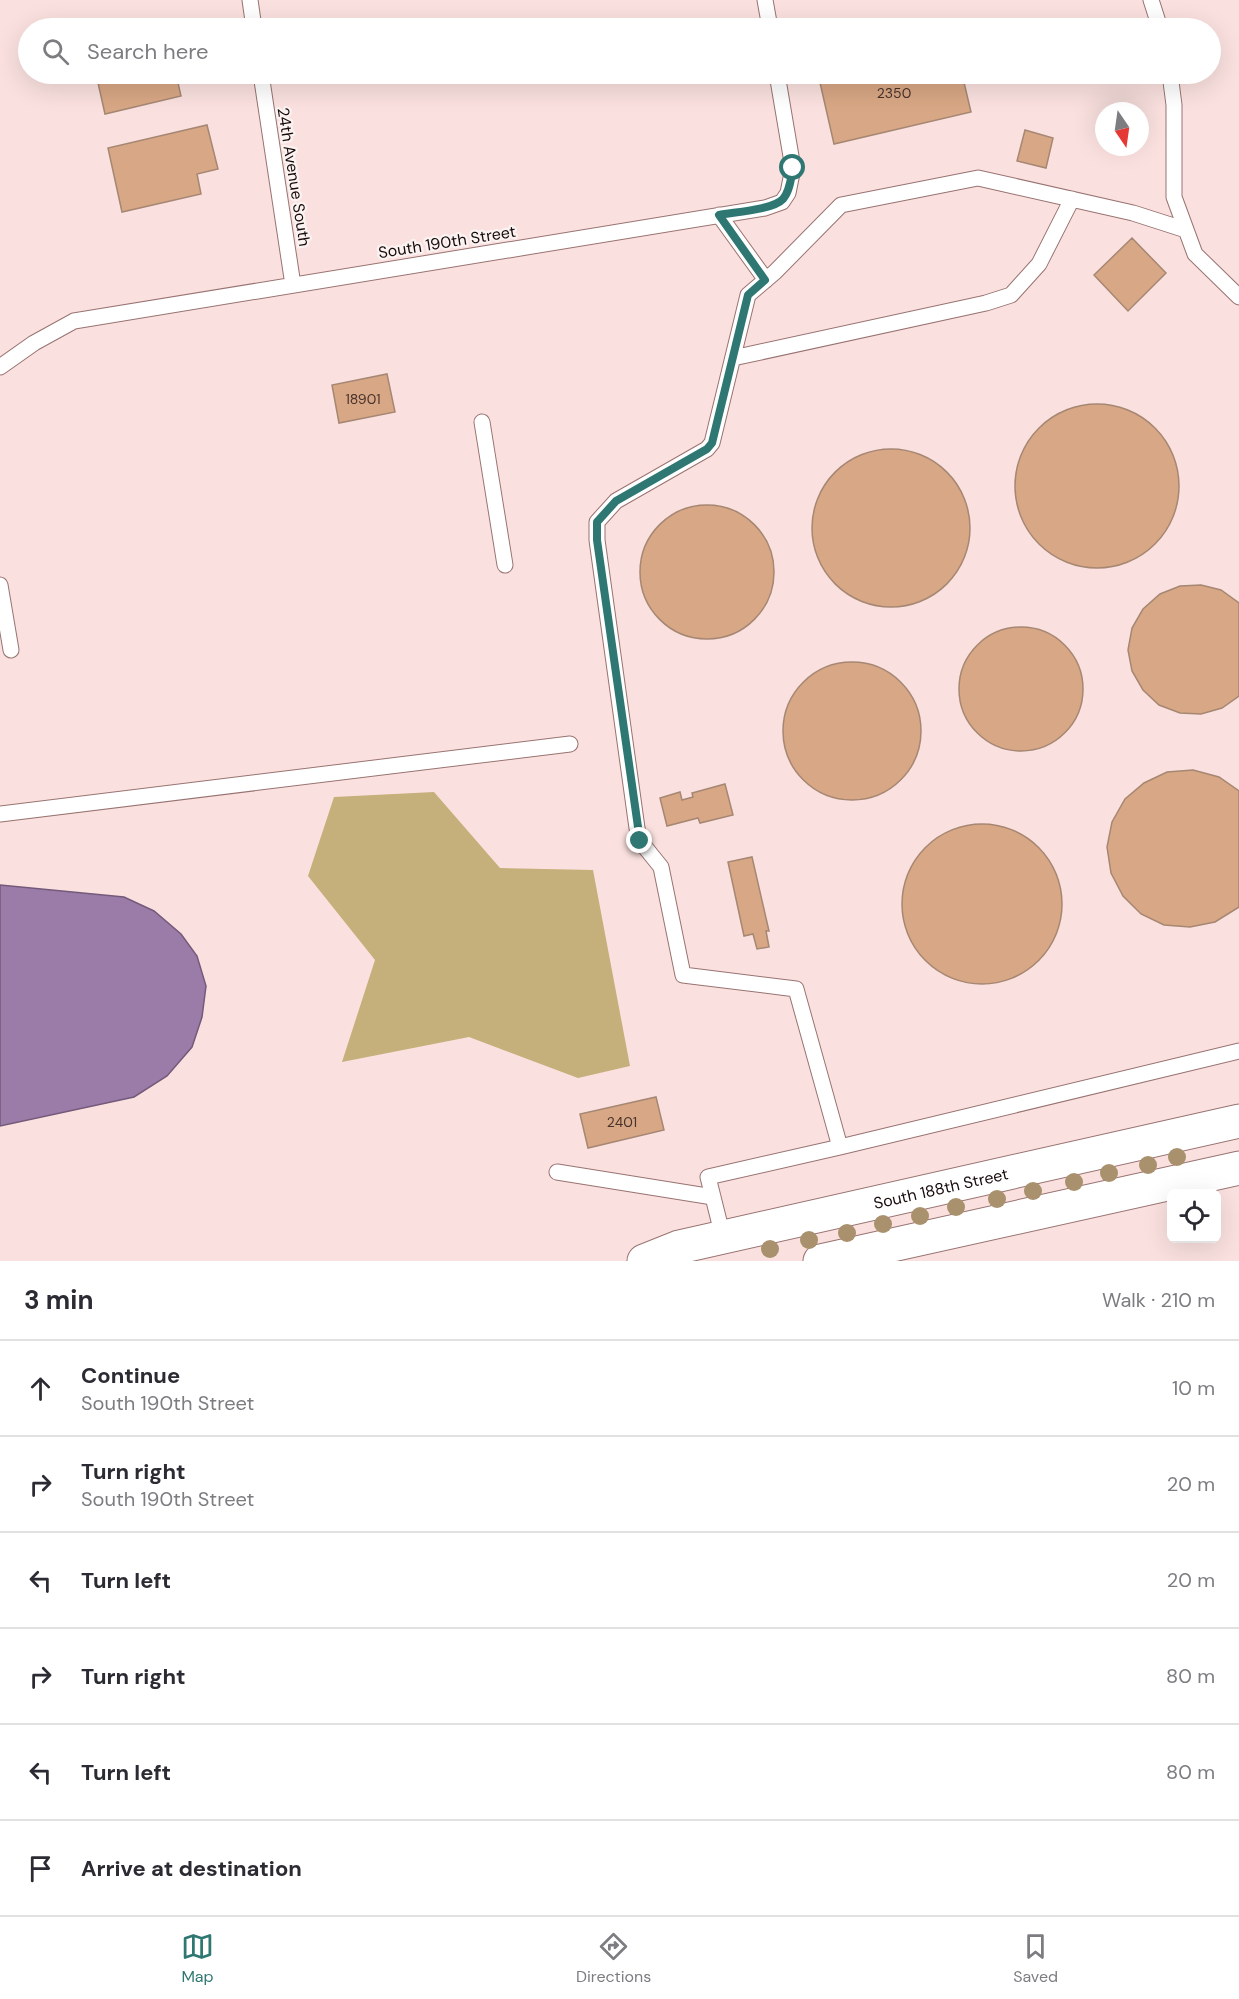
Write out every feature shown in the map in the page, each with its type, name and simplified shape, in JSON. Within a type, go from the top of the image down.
[{"type":"main road","name":"South 188th Street","points":[[644,1261],[679,1247],[1239,1121]]},
{"type":"main road","points":[[820,1261],[1239,1168]]},
{"type":"lane","points":[[250,0],[253,18]]},
{"type":"lane","points":[[765,0],[768,18]]},
{"type":"lane","points":[[1151,0],[1157,18]]},
{"type":"lane","name":"24th Avenue South","points":[[263,84],[293,285]]},
{"type":"lane","name":"South 190th Street","points":[[0,367],[34,343],[74,321],[765,208],[782,202],[788,193],[793,168],[779,84]]},
{"type":"lane","points":[[1171,84],[1174,105],[1174,197],[1195,254],[1239,297]]},
{"type":"lane","points":[[840,1147],[796,989],[683,975],[661,867],[640,841],[637,828],[598,551],[597,522],[616,501],[707,449],[712,443],[748,295],[841,205],[978,178],[1132,213],[1186,230]]},
{"type":"lane","points":[[733,358],[986,303],[1011,295],[1039,264],[1072,199]]},
{"type":"lane","points":[[719,215],[765,280]]},
{"type":"lane","points":[[482,422],[505,566]]},
{"type":"lane","points":[[0,585],[11,650]]},
{"type":"lane","points":[[0,814],[570,744]]},
{"type":"lane","points":[[723,1237],[708,1177],[1239,1051]]},
{"type":"lane","points":[[557,1172],[713,1197]]},
{"type":"shaded area","points":[[434,792],[500,868],[593,870],[630,1066],[578,1078],[469,1037],[342,1062],[375,960],[308,876],[334,797]]},
{"type":"shaded area","points":[[0,885],[124,897],[154,911],[181,934],[197,956],[206,986],[202,1017],[192,1047],[167,1076],[134,1097],[0,1126]]},
{"type":"building","points":[[98,84],[178,84],[181,96],[105,114]]},
{"type":"building","points":[[820,84],[964,84],[971,112],[834,144]]},
{"type":"building","points":[[207,125],[218,169],[197,174],[201,194],[122,212],[108,148]]},
{"type":"building","points":[[1025,130],[1053,138],[1046,168],[1017,161]]},
{"type":"building","points":[[1132,238],[1166,273],[1128,311],[1094,275]]},
{"type":"building","points":[[387,374],[395,412],[339,423],[332,385]]},
{"type":"building","points":[[1097,404],[1128,410],[1155,428],[1173,455],[1179,486],[1173,517],[1155,544],[1128,562],[1097,568],[1066,562],[1039,544],[1021,517],[1015,486],[1021,455],[1039,428],[1066,410]]},
{"type":"building","points":[[891,449],[906,450],[921,455],[935,462],[947,472],[957,484],[964,498],[969,513],[969,543],[964,558],[957,572],[947,584],[935,594],[921,601],[906,606],[891,607],[876,606],[861,601],[847,594],[835,584],[825,572],[818,558],[813,543],[812,528],[813,513],[818,498],[825,484],[835,472],[847,462],[861,455],[876,450]]},
{"type":"building","points":[[707,505],[733,510],[755,524],[769,546],[774,572],[769,598],[755,620],[733,634],[707,639],[681,634],[659,620],[645,598],[640,572],[645,546],[659,524],[681,510]]},
{"type":"building","points":[[1201,585],[1221,590],[1239,603],[1239,696],[1222,708],[1201,714],[1180,713],[1159,705],[1143,690],[1132,671],[1128,650],[1132,628],[1143,609],[1160,594],[1180,586]]},
{"type":"building","points":[[1021,627],[1045,632],[1065,645],[1078,665],[1083,689],[1078,713],[1065,733],[1045,746],[1021,751],[997,746],[977,733],[964,713],[959,689],[964,665],[977,645],[997,632]]},
{"type":"building","points":[[852,662],[878,667],[901,682],[916,705],[921,731],[916,757],[901,780],[878,795],[852,800],[826,795],[803,780],[788,757],[783,731],[788,705],[803,682],[826,667]]},
{"type":"building","points":[[1193,770],[1219,777],[1239,791],[1239,907],[1215,922],[1190,927],[1164,925],[1141,914],[1123,896],[1111,873],[1107,847],[1112,822],[1125,799],[1144,783],[1167,772]]},
{"type":"building","points":[[725,784],[733,815],[700,823],[698,818],[667,826],[660,798],[680,792],[682,800],[693,797],[692,793]]},
{"type":"building","points":[[982,824],[1012,830],[1038,848],[1056,874],[1062,904],[1056,934],[1038,960],[1012,978],[982,984],[952,978],[926,960],[908,934],[902,904],[908,874],[926,848],[952,830]]},
{"type":"building","points":[[752,857],[769,931],[766,931],[769,947],[757,949],[753,934],[744,936],[728,862]]},
{"type":"building","points":[[656,1097],[664,1130],[588,1148],[580,1114]]},
{"type":"route","points":[[640,841],[597,540],[597,522],[616,501],[707,449],[712,443],[748,295],[765,280],[719,215],[765,208],[782,202],[788,193],[793,168]]}]
